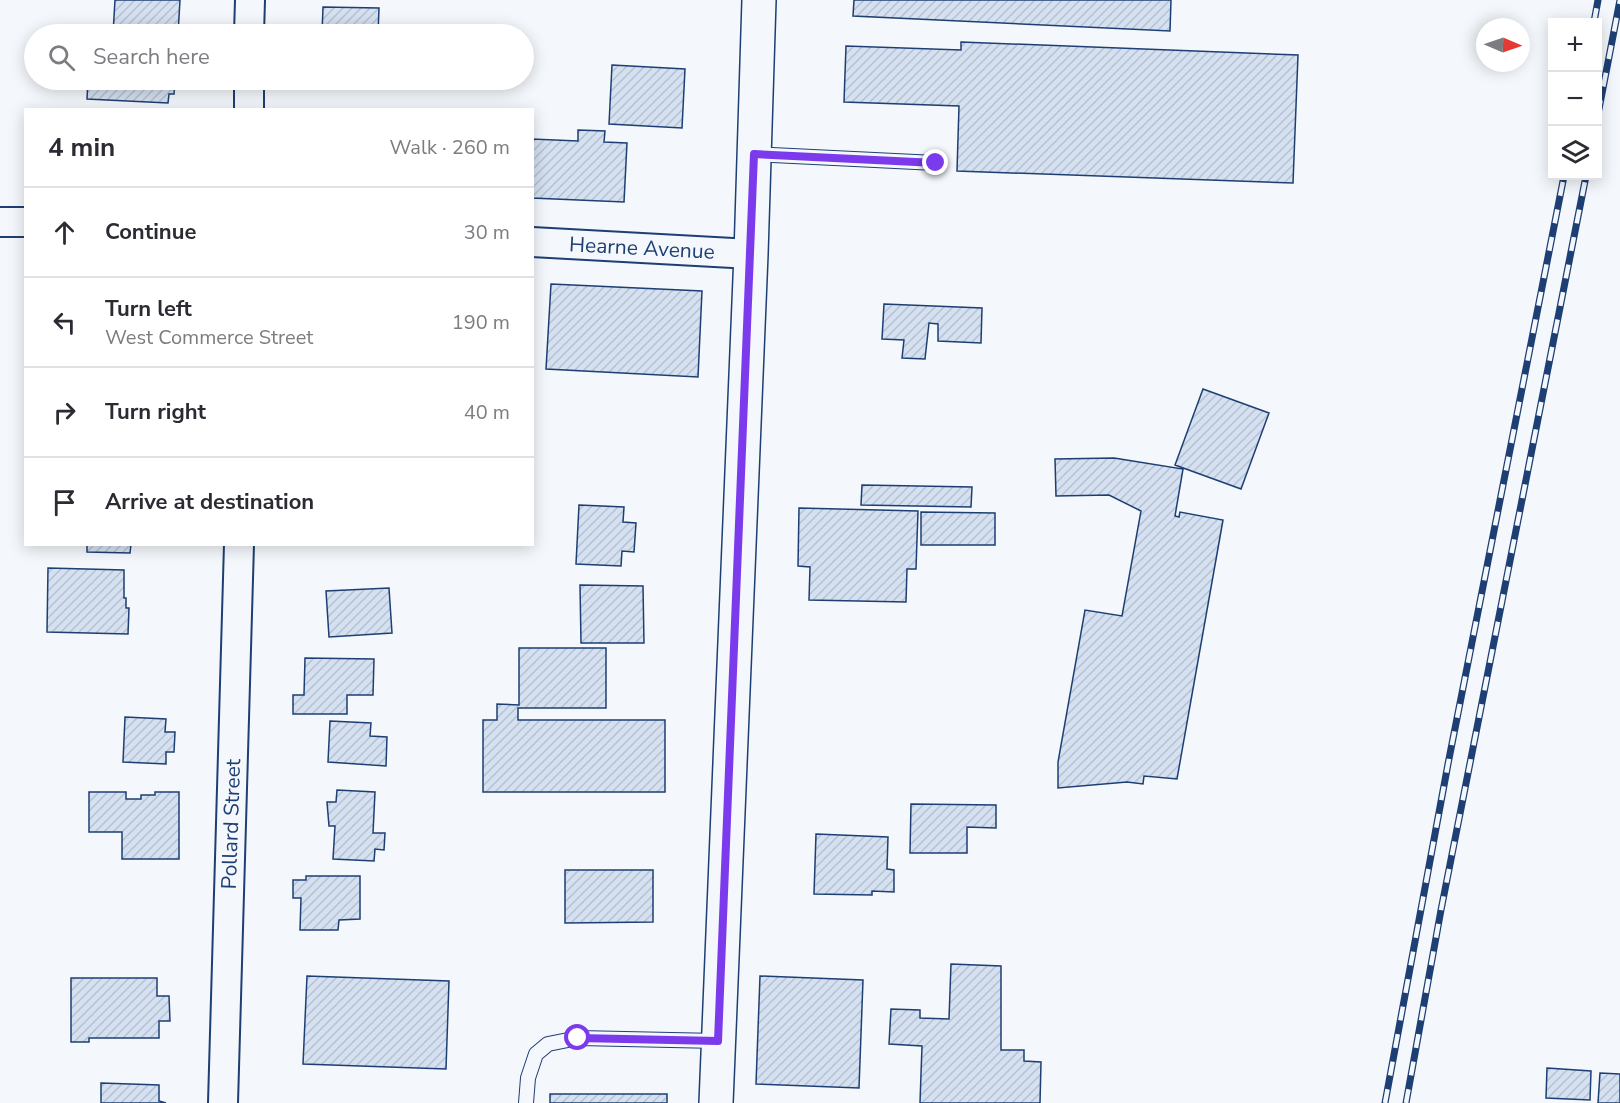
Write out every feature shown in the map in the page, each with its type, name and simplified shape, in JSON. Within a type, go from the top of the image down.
[{"type":"street","points":[[249,24],[250,0]]},
{"type":"street","points":[[716,1103],[752,254],[759,0]]},
{"type":"street","points":[[249,90],[249,108]]},
{"type":"street","points":[[0,222],[24,222]]},
{"type":"street","name":"Hearne Avenue","points":[[534,242],[752,254]]},
{"type":"street","name":"Pollard Street","points":[[223,1103],[239,546]]},
{"type":"lane","points":[[754,154],[936,163]]},
{"type":"lane","points":[[526,1103],[528,1078],[536,1054],[548,1044],[578,1038],[718,1041]]},
{"type":"building","points":[[115,0],[180,0],[179,24],[114,24]]},
{"type":"building","points":[[854,0],[1171,0],[1170,31],[853,16]]},
{"type":"building","points":[[323,7],[379,8],[378,24],[322,24]]},
{"type":"building","points":[[961,42],[1298,55],[1293,183],[957,171],[959,106],[844,102],[846,46],[961,50]]},
{"type":"building","points":[[612,65],[685,69],[682,128],[609,124]]},
{"type":"building","points":[[87,90],[174,90],[174,94],[169,94],[168,103],[87,99]]},
{"type":"building","points":[[578,130],[605,131],[604,142],[627,143],[624,202],[534,198],[534,139],[578,141]]},
{"type":"building","points":[[551,284],[702,291],[698,377],[546,369]]},
{"type":"building","points":[[884,304],[982,308],[981,343],[938,341],[938,324],[929,323],[925,359],[902,358],[904,340],[882,339]]},
{"type":"building","points":[[1203,389],[1269,413],[1241,489],[1175,465]]},
{"type":"building","points":[[1114,458],[1183,469],[1175,516],[1179,517],[1180,512],[1223,520],[1177,779],[1144,776],[1143,784],[1127,782],[1058,788],[1058,762],[1085,610],[1122,616],[1141,511],[1109,495],[1056,496],[1055,459]]},
{"type":"building","points":[[862,485],[972,487],[971,507],[861,505]]},
{"type":"building","points":[[579,505],[624,507],[623,522],[636,523],[634,552],[622,551],[621,566],[576,564]]},
{"type":"building","points":[[799,508],[918,511],[916,569],[907,569],[906,602],[809,600],[810,567],[798,566]]},
{"type":"building","points":[[921,512],[995,513],[995,545],[921,545]]},
{"type":"building","points":[[87,546],[131,546],[130,553],[87,552]]},
{"type":"building","points":[[48,568],[124,570],[124,598],[126,598],[126,608],[129,608],[128,634],[47,632]]},
{"type":"building","points":[[580,585],[643,586],[644,643],[581,643]]},
{"type":"building","points":[[389,588],[392,633],[329,637],[326,591]]},
{"type":"building","points":[[519,648],[606,648],[606,708],[518,708],[518,720],[665,720],[665,792],[483,792],[483,720],[497,720],[497,704],[519,705]]},
{"type":"building","points":[[305,658],[374,659],[373,695],[347,695],[347,714],[293,714],[293,695],[304,695]]},
{"type":"building","points":[[125,717],[166,719],[165,732],[175,732],[174,752],[166,752],[166,764],[123,762]]},
{"type":"building","points":[[330,721],[371,723],[370,736],[387,737],[386,766],[328,762]]},
{"type":"building","points":[[337,790],[375,792],[373,833],[385,833],[384,850],[375,849],[374,861],[333,859],[335,826],[329,826],[327,802],[336,802]]},
{"type":"building","points":[[89,792],[126,792],[126,799],[141,799],[141,795],[155,795],[155,792],[179,792],[179,859],[122,859],[122,832],[89,832]]},
{"type":"building","points":[[911,804],[996,805],[996,828],[967,827],[967,853],[910,853]]},
{"type":"building","points":[[816,834],[888,837],[887,869],[894,870],[894,892],[872,891],[872,895],[814,894]]},
{"type":"building","points":[[565,870],[653,870],[653,922],[565,923]]},
{"type":"building","points":[[306,876],[360,876],[360,919],[339,920],[338,930],[300,930],[301,898],[293,898],[293,880],[306,880]]},
{"type":"building","points":[[951,964],[1001,966],[1001,1050],[1024,1050],[1024,1061],[1041,1062],[1040,1103],[920,1103],[922,1046],[889,1044],[891,1009],[920,1010],[920,1018],[949,1019]]},
{"type":"building","points":[[307,976],[449,981],[446,1069],[303,1064]]},
{"type":"building","points":[[760,976],[863,980],[859,1088],[756,1084]]},
{"type":"building","points":[[71,978],[157,978],[157,996],[169,996],[170,1021],[159,1021],[159,1038],[89,1038],[89,1042],[71,1042]]},
{"type":"building","points":[[1547,1068],[1591,1071],[1590,1100],[1546,1098]]},
{"type":"building","points":[[1600,1073],[1620,1074],[1620,1103],[1598,1103]]},
{"type":"building","points":[[101,1083],[159,1085],[159,1101],[166,1103],[101,1103]]},
{"type":"building","points":[[550,1094],[667,1094],[667,1103],[550,1103]]},
{"type":"railway","points":[[1595,18],[1598,0]]},
{"type":"railway","points":[[1602,93],[1620,0]]},
{"type":"railway","points":[[1385,1103],[1448,764],[1563,180]]},
{"type":"railway","points":[[1406,1103],[1441,910],[1585,180]]},
{"type":"route","points":[[578,1038],[718,1041],[752,254],[754,154],[936,163]]}]
